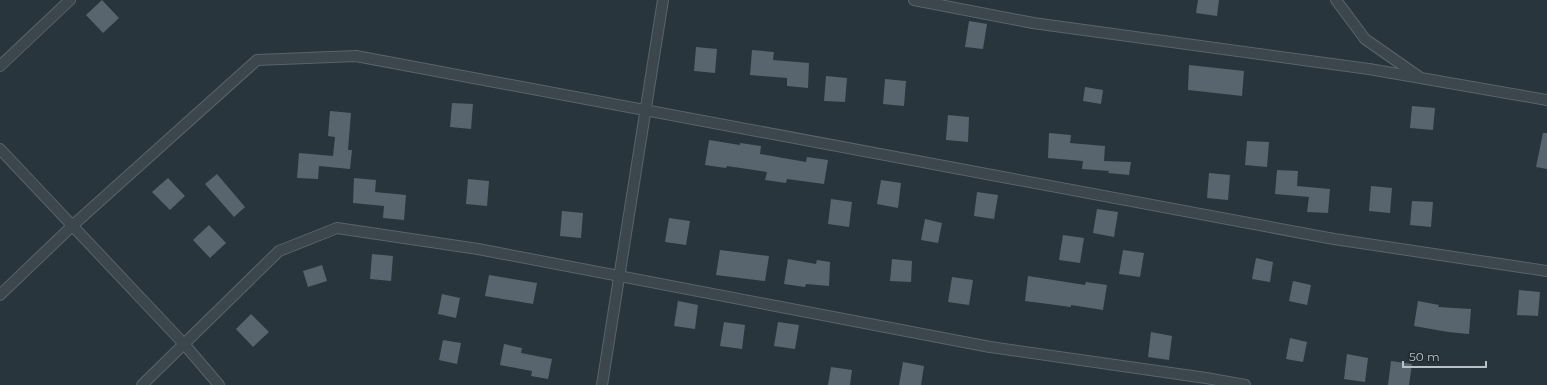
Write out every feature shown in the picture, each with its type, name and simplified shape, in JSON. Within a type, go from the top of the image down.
[{"type":"street","points":[[0,66],[70,0]]},
{"type":"street","points":[[602,385],[663,0]]},
{"type":"street","points":[[914,0],[1033,23],[1369,69],[1547,100]]},
{"type":"street","points":[[1336,0],[1365,39],[1421,78]]},
{"type":"street","points":[[0,295],[72,226],[257,60],[356,56],[1334,239],[1547,271]]},
{"type":"street","points":[[0,150],[184,344],[219,385]]},
{"type":"street","points":[[142,385],[279,251],[337,228],[478,249],[990,347],[1245,385]]},
{"type":"building","points":[[102,0],[119,18],[103,33],[86,15]]},
{"type":"building","points":[[1198,0],[1219,0],[1217,16],[1196,13]]},
{"type":"building","points":[[969,21],[987,24],[983,49],[965,47]]},
{"type":"building","points":[[696,47],[717,49],[715,73],[694,71]]},
{"type":"building","points":[[752,50],[774,52],[773,60],[809,63],[808,88],[787,86],[787,78],[750,75]]},
{"type":"building","points":[[1189,65],[1244,71],[1242,96],[1188,90]]},
{"type":"building","points":[[826,76],[847,78],[845,102],[824,101]]},
{"type":"building","points":[[885,79],[906,81],[904,106],[883,104]]},
{"type":"building","points":[[1085,87],[1103,90],[1101,104],[1083,101]]},
{"type":"building","points":[[452,103],[473,104],[471,129],[450,127]]},
{"type":"building","points":[[1412,106],[1435,108],[1433,130],[1410,128]]},
{"type":"building","points":[[330,111],[351,113],[348,150],[352,150],[350,169],[319,166],[318,179],[297,178],[299,153],[333,156],[335,137],[328,136]]},
{"type":"building","points":[[948,115],[969,117],[968,142],[946,140]]},
{"type":"building","points":[[1049,133],[1071,135],[1070,143],[1105,146],[1104,161],[1131,162],[1129,175],[1108,173],[1109,171],[1082,169],[1083,161],[1048,158]]},
{"type":"building","points":[[1543,133],[1547,133],[1547,169],[1536,167]]},
{"type":"building","points":[[709,140],[740,145],[740,143],[761,146],[760,154],[806,162],[807,157],[828,160],[824,184],[787,179],[786,183],[765,180],[767,172],[727,166],[726,168],[705,165]]},
{"type":"building","points":[[1247,141],[1269,142],[1267,167],[1245,165]]},
{"type":"building","points":[[1277,170],[1298,171],[1297,186],[1330,189],[1328,213],[1307,212],[1309,197],[1275,194]]},
{"type":"building","points":[[1209,173],[1230,175],[1228,200],[1207,198]]},
{"type":"building","points":[[217,174],[245,207],[234,217],[205,184]]},
{"type":"building","points":[[168,178],[185,196],[170,210],[152,192]]},
{"type":"building","points":[[354,178],[376,180],[375,192],[406,195],[404,220],[383,218],[384,206],[353,203]]},
{"type":"building","points":[[468,179],[489,181],[487,206],[466,204]]},
{"type":"building","points":[[881,180],[901,183],[898,208],[877,204]]},
{"type":"building","points":[[1371,186],[1392,188],[1390,213],[1369,211]]},
{"type":"building","points":[[977,192],[998,195],[994,219],[974,216]]},
{"type":"building","points":[[831,199],[852,202],[849,227],[828,224]]},
{"type":"building","points":[[1412,201],[1433,202],[1431,227],[1410,225]]},
{"type":"building","points":[[1097,209],[1118,212],[1114,237],[1093,233]]},
{"type":"building","points":[[562,211],[583,213],[581,238],[560,236]]},
{"type":"building","points":[[669,218],[690,221],[686,245],[665,242]]},
{"type":"building","points":[[925,219],[942,223],[938,243],[921,240]]},
{"type":"building","points":[[209,225],[226,243],[210,258],[193,240]]},
{"type":"building","points":[[1063,235],[1084,238],[1080,263],[1059,260]]},
{"type":"building","points":[[720,250],[769,256],[765,281],[716,275]]},
{"type":"building","points":[[1123,250],[1144,253],[1140,277],[1119,274]]},
{"type":"building","points":[[372,254],[393,256],[391,281],[370,279]]},
{"type":"building","points":[[1256,258],[1273,262],[1270,282],[1252,279]]},
{"type":"building","points":[[788,259],[816,264],[817,260],[830,262],[829,286],[806,284],[805,287],[784,284]]},
{"type":"building","points":[[892,259],[912,261],[911,282],[890,281]]},
{"type":"building","points":[[322,265],[327,281],[308,287],[303,271]]},
{"type":"building","points":[[489,275],[537,283],[533,304],[485,296]]},
{"type":"building","points":[[1028,276],[1085,285],[1086,282],[1107,285],[1103,310],[1071,305],[1071,307],[1025,301]]},
{"type":"building","points":[[952,277],[973,280],[969,305],[948,302]]},
{"type":"building","points":[[1293,281],[1311,285],[1307,305],[1289,301]]},
{"type":"building","points":[[1519,290],[1540,292],[1538,316],[1517,315]]},
{"type":"building","points":[[442,294],[460,298],[456,318],[438,314]]},
{"type":"building","points":[[678,301],[698,305],[695,329],[674,326]]},
{"type":"building","points":[[1418,301],[1439,305],[1438,307],[1471,309],[1469,334],[1414,326]]},
{"type":"building","points":[[251,314],[269,332],[253,347],[236,329]]},
{"type":"building","points":[[724,322],[745,325],[742,349],[720,346]]},
{"type":"building","points":[[778,322],[799,325],[795,349],[774,346]]},
{"type":"building","points":[[1151,332],[1172,336],[1169,360],[1148,357]]},
{"type":"building","points":[[1290,338],[1307,342],[1303,362],[1286,359]]},
{"type":"building","points":[[443,340],[461,343],[457,364],[439,360]]},
{"type":"building","points":[[504,344],[522,348],[521,353],[552,359],[548,379],[531,376],[532,371],[500,365]]},
{"type":"building","points":[[1347,354],[1368,358],[1365,382],[1344,379]]},
{"type":"building","points":[[1391,361],[1412,364],[1409,385],[1388,385]]},
{"type":"building","points":[[903,362],[924,366],[921,385],[899,385]]},
{"type":"building","points":[[831,367],[852,370],[850,385],[828,385]]}]
